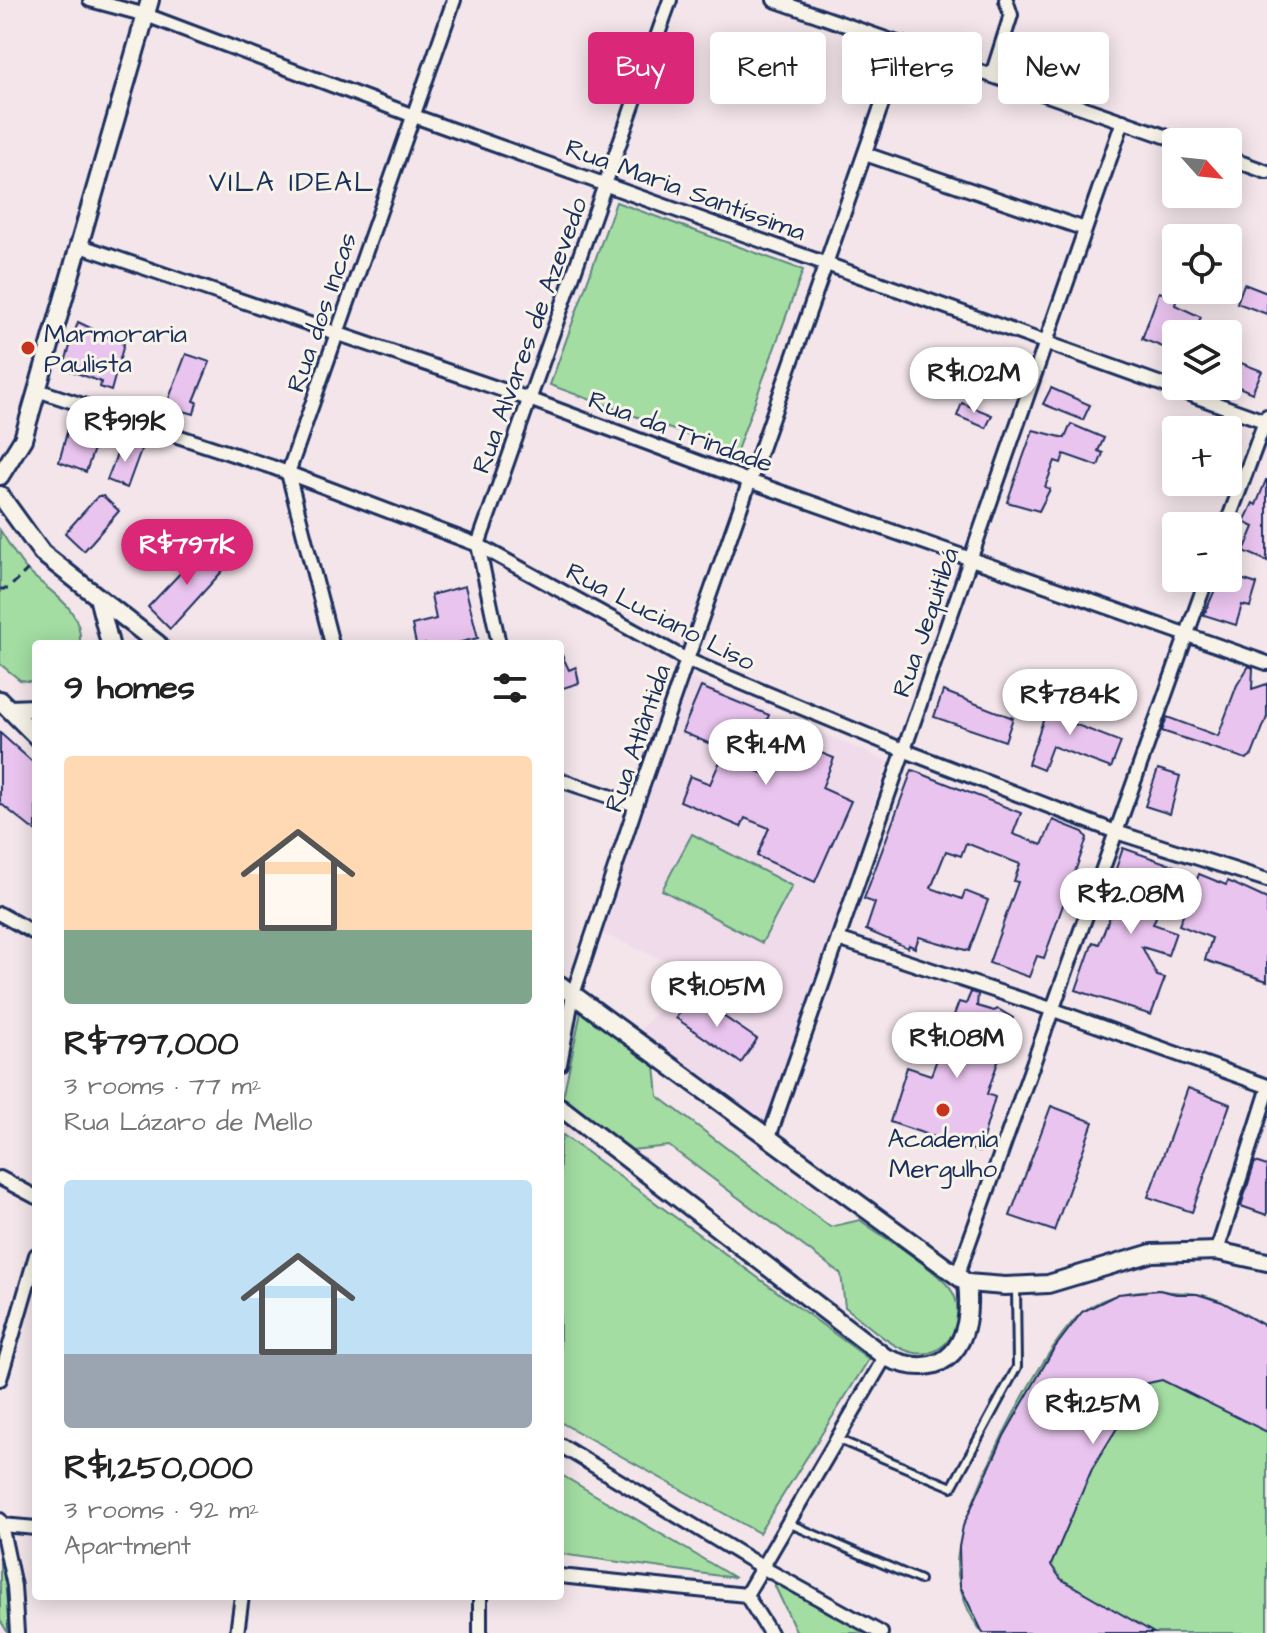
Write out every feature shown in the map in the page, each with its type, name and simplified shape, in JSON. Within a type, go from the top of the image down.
[{"type":"main road","points":[[0,476],[23,439],[148,8]]},
{"type":"main road","points":[[0,495],[42,553],[154,640]]},
{"type":"main road","points":[[98,597],[109,640]]},
{"type":"main road","points":[[4,705],[32,708]]},
{"type":"main road","points":[[4,705],[32,732]]},
{"type":"main road","points":[[566,989],[962,1279],[1016,1286],[1048,1284],[1152,1253],[1217,1251],[1267,1262]]},
{"type":"main road","points":[[564,1110],[885,1357],[901,1365],[921,1367],[948,1356],[961,1342],[969,1325],[962,1279]]},
{"type":"street","name":"Rua Maria Santíssima","points":[[90,0],[148,8],[414,116],[1266,419]]},
{"type":"street","name":"Rua dos Incas","points":[[288,473],[454,0]]},
{"type":"street","name":"Rua Alvares de Azevedo","points":[[478,545],[670,0]]},
{"type":"street","points":[[774,0],[868,32]]},
{"type":"street","points":[[992,75],[1011,15],[1006,0]]},
{"type":"street","points":[[982,72],[1162,135]]},
{"type":"street","name":"Rua Atlântida","points":[[564,1014],[566,989],[636,805],[882,104]]},
{"type":"street","name":"Rua Jequitibá","points":[[769,1137],[1123,121]]},
{"type":"street","points":[[865,154],[1085,229]]},
{"type":"street","points":[[1242,163],[1267,172]]},
{"type":"street","name":"Rua da Trindade","points":[[78,245],[529,399],[749,481],[1267,663]]},
{"type":"street","name":"Rua Luciano Liso","points":[[37,390],[288,473],[478,545],[687,660],[903,750],[1116,832],[1267,880]]},
{"type":"street","points":[[1231,512],[1266,419]]},
{"type":"street","points":[[288,473],[331,640]]},
{"type":"street","points":[[478,545],[498,640]]},
{"type":"street","points":[[962,1279],[1051,1009],[1202,592]]},
{"type":"street","points":[[564,781],[636,805]]},
{"type":"street","points":[[0,914],[32,932]]},
{"type":"street","points":[[838,939],[1051,1009],[1267,1086]]},
{"type":"street","points":[[1217,1251],[1267,1093]]},
{"type":"street","points":[[0,1178],[32,1195]]},
{"type":"street","points":[[0,1379],[32,1269]]},
{"type":"street","points":[[746,1595],[885,1357]]},
{"type":"street","points":[[564,1447],[762,1567],[881,1633]]},
{"type":"street","points":[[17,1633],[14,1586],[1,1522],[32,1527]]},
{"type":"street","points":[[564,1576],[746,1595]]},
{"type":"street","points":[[746,1595],[770,1633]]},
{"type":"street","points":[[237,1633],[241,1600]]},
{"type":"street","points":[[480,1600],[480,1633]]},
{"type":"lane","points":[[837,1439],[952,1487],[1017,1367],[1016,1286]]},
{"type":"lane","points":[[788,1523],[920,1580]]},
{"type":"path","points":[[0,589],[8,589],[42,553]]},
{"type":"shaded area","points":[[690,678],[888,761],[766,1128],[637,1033],[695,974],[597,931]],"holes":[[[701,687],[769,715],[750,760],[682,732]],[[791,741],[833,758],[785,773],[850,801],[815,882],[757,856],[769,828],[756,822]],[[722,757],[763,774],[741,826],[680,801],[690,776],[710,784]]]},
{"type":"green space","points":[[616,202],[803,270],[736,453],[550,385]]},
{"type":"green space","points":[[0,530],[25,568],[71,611],[77,621],[80,640],[32,640],[32,682],[20,680],[0,664]]},
{"type":"green space","points":[[692,834],[792,886],[762,943],[662,890]]},
{"type":"green space","points":[[581,1012],[655,1065],[658,1096],[830,1227],[860,1220],[941,1279],[949,1287],[958,1310],[952,1334],[936,1350],[924,1353],[902,1349],[845,1307],[841,1274],[669,1146],[632,1150],[564,1098]]},
{"type":"green space","points":[[564,1136],[869,1359],[759,1533],[564,1424]]},
{"type":"green space","points":[[1159,1290],[1216,1299],[1267,1327],[1267,1633],[983,1633],[965,1601],[957,1565],[971,1508],[1005,1430],[1047,1356],[1084,1311],[1120,1294]]},
{"type":"green space","points":[[564,1476],[735,1578],[564,1555]]},
{"type":"green space","points":[[0,1557],[8,1587],[8,1633],[0,1620]]},
{"type":"green space","points":[[773,1582],[779,1583],[865,1633],[797,1633]]},
{"type":"building","points":[[1244,284],[1267,293],[1267,314],[1240,304]]},
{"type":"building","points":[[1159,292],[1162,293],[1162,304],[1175,304],[1201,317],[1200,320],[1162,320],[1162,347],[1142,339]]},
{"type":"building","points":[[78,322],[124,344],[111,391],[100,387],[101,382],[63,368]]},
{"type":"building","points":[[186,354],[210,362],[194,401],[197,402],[194,414],[166,406]]},
{"type":"building","points":[[1242,363],[1262,371],[1252,393],[1242,388]]},
{"type":"building","points":[[1051,388],[1090,405],[1083,420],[1043,404]]},
{"type":"building","points":[[962,403],[992,415],[986,428],[957,416]]},
{"type":"building","points":[[1071,424],[1104,438],[1098,451],[1103,453],[1098,466],[1064,454],[1061,463],[1055,461],[1045,487],[1050,489],[1039,511],[1007,502],[1033,430],[1065,438]]},
{"type":"building","points":[[69,425],[99,434],[86,472],[59,462]]},
{"type":"building","points":[[122,441],[142,447],[127,488],[107,480]]},
{"type":"building","points":[[1266,480],[1267,561],[1244,551],[1254,527],[1244,522],[1253,503],[1256,505]]},
{"type":"building","points":[[98,496],[103,496],[119,511],[84,551],[65,533]]},
{"type":"building","points":[[206,546],[227,566],[170,629],[148,607]]},
{"type":"building","points":[[1242,579],[1257,584],[1250,607],[1242,605],[1236,625],[1204,615],[1214,592],[1242,592]]},
{"type":"building","points":[[465,586],[478,638],[415,640],[412,625],[436,619],[431,595]]},
{"type":"building","points":[[564,659],[569,670],[576,667],[579,683],[564,688]]},
{"type":"building","points":[[1249,666],[1253,668],[1252,689],[1267,684],[1267,717],[1252,755],[1246,759],[1162,731],[1167,717],[1218,736],[1237,685]]},
{"type":"building","points":[[1055,686],[1071,692],[1061,719],[1121,742],[1111,768],[1052,746],[1043,770],[1028,764]]},
{"type":"building","points":[[701,687],[769,715],[747,767],[774,778],[791,741],[834,758],[822,788],[851,801],[815,882],[757,856],[769,828],[745,818],[741,827],[680,801],[690,776],[710,784],[725,750],[682,732]]},
{"type":"building","points":[[943,691],[1013,718],[1005,741],[934,717]]},
{"type":"building","points":[[0,733],[32,761],[32,829],[0,803]]},
{"type":"building","points":[[1158,769],[1180,776],[1170,814],[1145,806]]},
{"type":"building","points":[[912,770],[1021,813],[1013,834],[1042,845],[1053,820],[1083,832],[1087,838],[1044,958],[1037,956],[1029,977],[989,963],[1018,882],[1014,881],[1020,864],[966,843],[961,856],[946,851],[931,888],[962,899],[965,891],[988,900],[969,951],[919,937],[915,948],[909,945],[908,948],[866,930],[875,903],[864,899]]},
{"type":"building","points":[[1123,848],[1177,867],[1153,924],[1176,932],[1168,955],[1142,947],[1157,976],[1165,978],[1151,1015],[1076,990],[1093,942],[1099,944],[1115,904],[1105,901]]},
{"type":"building","points":[[1199,874],[1226,885],[1228,881],[1267,899],[1267,981],[1205,960],[1212,938],[1179,925]]},
{"type":"building","points":[[971,992],[978,994],[977,1006],[994,1011],[998,1009],[1013,1018],[987,1094],[995,1097],[979,1152],[890,1122],[907,1067],[931,1075],[959,1002],[966,1004]]},
{"type":"building","points":[[692,995],[757,1039],[741,1063],[676,1018]]},
{"type":"building","points":[[1188,1088],[1230,1104],[1192,1212],[1148,1197]]},
{"type":"building","points":[[1051,1106],[1093,1122],[1054,1231],[1010,1216]]},
{"type":"building","points":[[1255,1162],[1267,1166],[1267,1215],[1241,1206]]},
{"type":"building","points":[[1159,1290],[1197,1294],[1222,1302],[1267,1327],[1267,1432],[1162,1380],[1144,1384],[1092,1469],[1051,1565],[1061,1579],[1154,1633],[983,1633],[960,1586],[959,1547],[963,1526],[1004,1436],[1053,1350],[1082,1312],[1118,1294]]},
{"type":"place","name":"Marmoraria Paulista","points":[[28,348]]},
{"type":"place","name":"Academia Mergulho","points":[[943,1110]]},
{"type":"district","name":"VILA IDEAL","points":[[292,181]]}]
